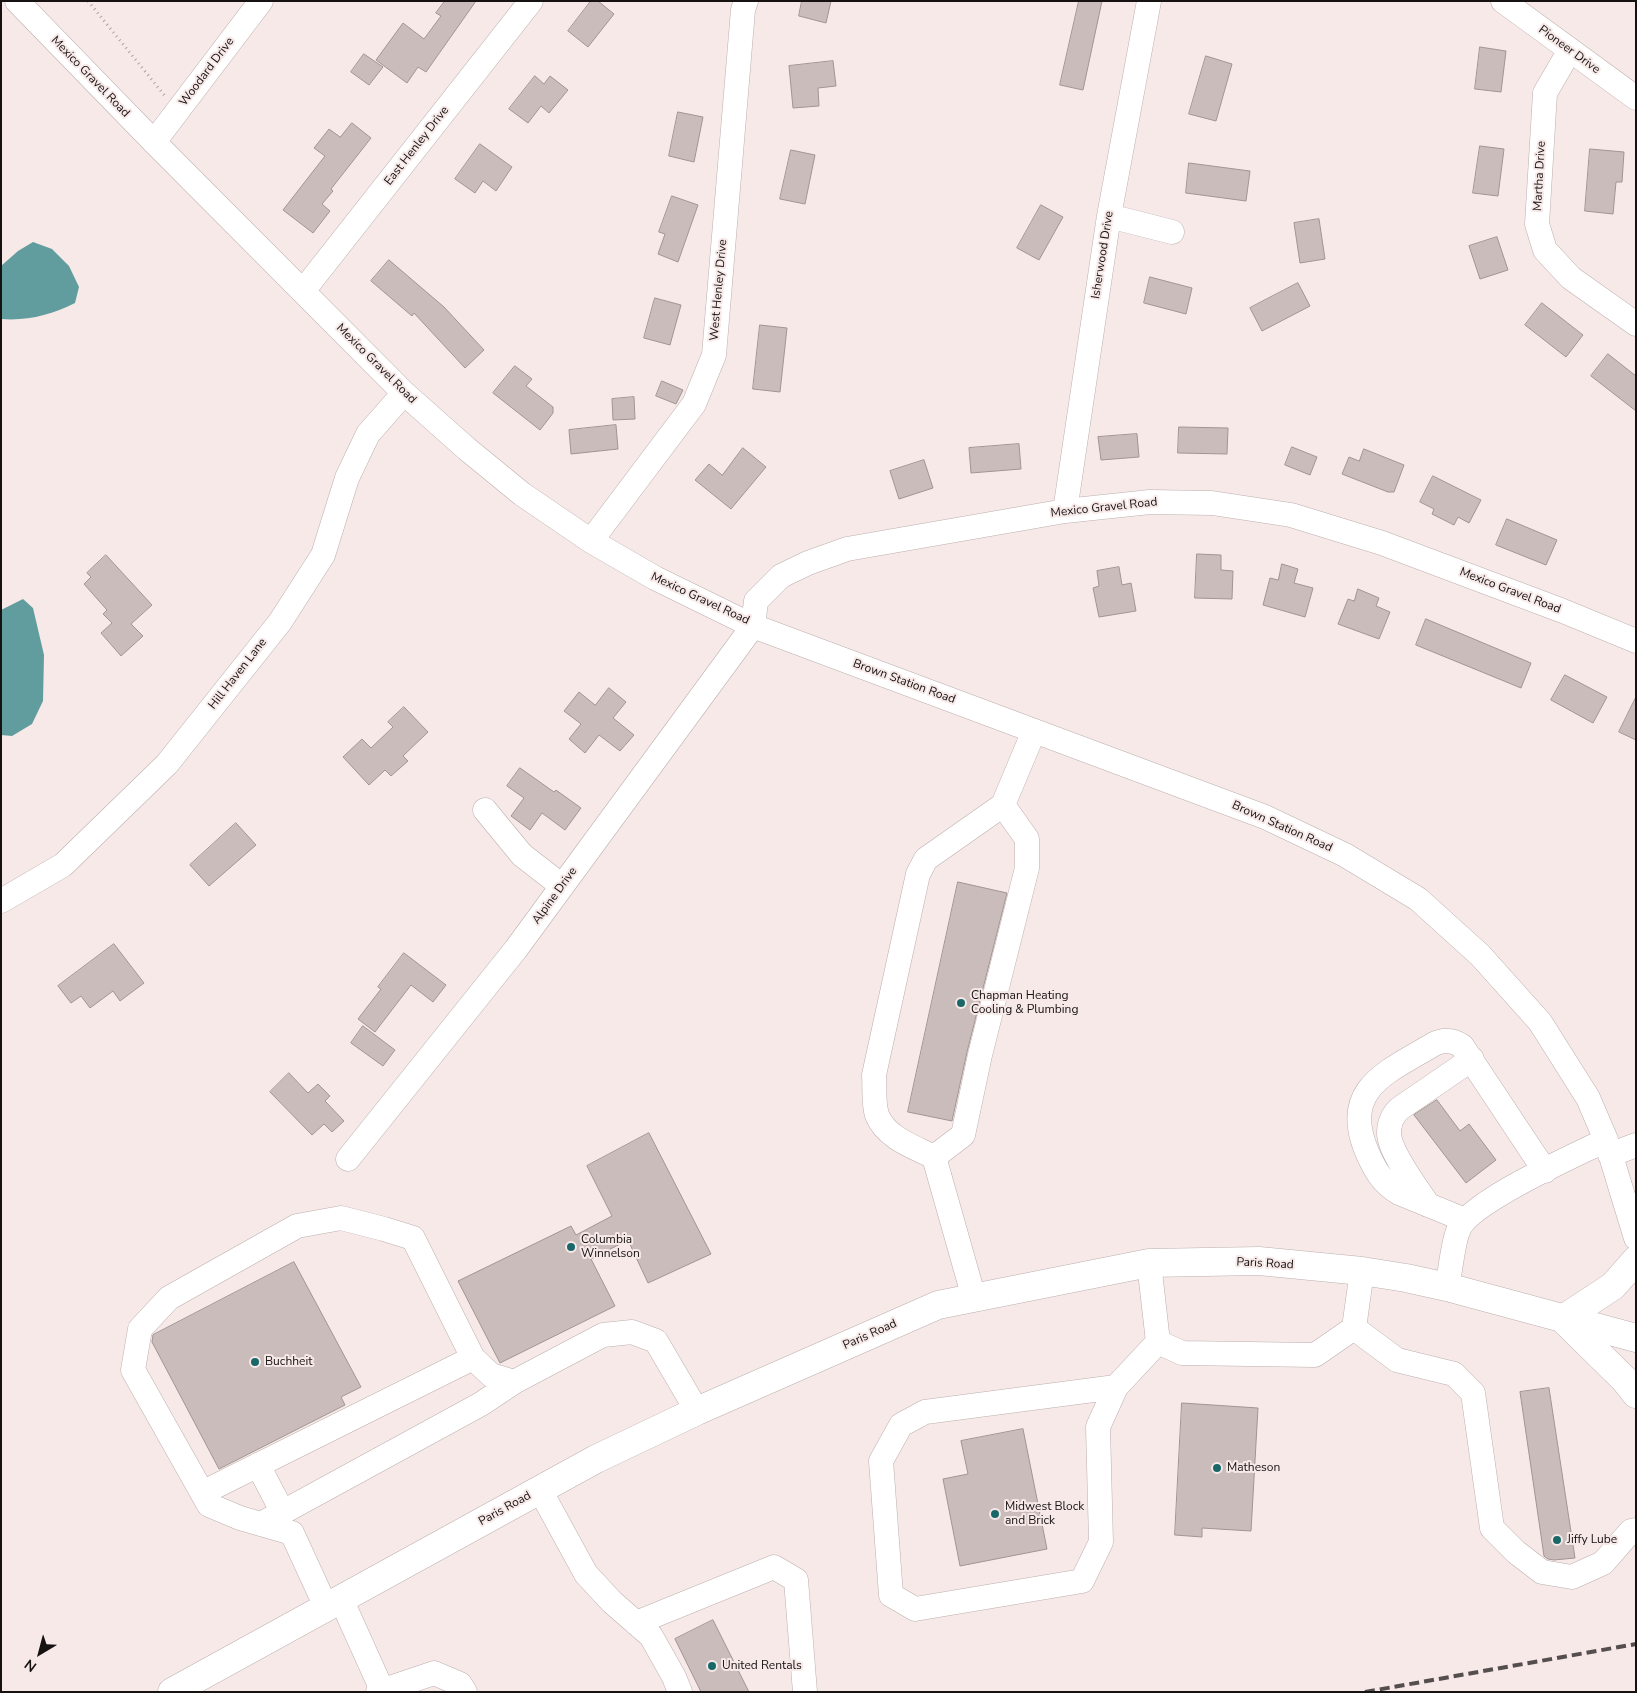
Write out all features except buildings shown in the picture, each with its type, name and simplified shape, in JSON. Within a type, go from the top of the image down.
[{"type":"main road","points":[[1636,1260],[1613,1286],[1563,1319],[1625,1380],[1636,1394]]},
{"type":"main road","name":"Paris Road","points":[[172,1692],[596,1459],[697,1411],[938,1305],[1149,1263],[1260,1262],[1362,1271],[1447,1287],[1636,1338]]},
{"type":"street","name":"Mexico Gravel Road","points":[[17,1],[154,142],[404,393],[466,450],[522,494],[591,541],[655,578],[753,626],[756,601],[781,576],[808,563],[847,549],[1065,511],[1150,502],[1212,503],[1291,514],[1382,543],[1563,611],[1636,641]]},
{"type":"street","name":"Woodard Drive","points":[[154,142],[261,1]]},
{"type":"street","name":"East Henley Drive","points":[[303,291],[531,1]]},
{"type":"street","name":"West Henley Drive","points":[[591,541],[694,404],[714,355],[743,10],[746,1]]},
{"type":"street","name":"Isherwood Drive","points":[[1065,511],[1109,216],[1149,1]]},
{"type":"street","name":"Pioneer Drive","points":[[1503,1],[1636,98]]},
{"type":"street","name":"Martha Drive","points":[[1570,50],[1545,93],[1537,224],[1545,250],[1571,278],[1636,324]]},
{"type":"street","points":[[1109,216],[1172,232]]},
{"type":"street","name":"Hill Haven Lane","points":[[1,901],[63,865],[167,764],[274,629],[323,555],[347,478],[368,434],[404,393]]},
{"type":"street","name":"Brown Station Road","points":[[753,626],[1265,817],[1345,854],[1418,899],[1480,955],[1540,1022],[1588,1098],[1608,1147],[1636,1238]]},
{"type":"street","name":"Alpine Drive","points":[[348,1158],[516,949],[753,626]]},
{"type":"street","points":[[974,1298],[934,1157],[891,1134],[883,1124],[875,1106],[874,1076],[918,874],[926,859],[1003,805],[1034,731]]},
{"type":"street","points":[[934,1157],[963,1134],[980,1055],[1027,868],[1027,839],[1003,805]]},
{"type":"street","points":[[484,810],[522,855],[562,886]]},
{"type":"street","points":[[1465,1220],[1389,1188],[1378,1174],[1360,1130],[1359,1111],[1362,1100],[1374,1083],[1440,1041],[1454,1042],[1462,1046],[1544,1171]]},
{"type":"street","points":[[1428,1205],[1393,1146],[1389,1133],[1391,1120],[1399,1109],[1472,1059]]},
{"type":"street","points":[[1447,1287],[1458,1230],[1465,1220],[1492,1198],[1544,1171],[1608,1147],[1636,1146]]},
{"type":"street","points":[[465,1692],[460,1684],[434,1673],[380,1691],[334,1603],[292,1533],[240,1518],[209,1505],[133,1370],[140,1330],[169,1298],[297,1226],[341,1218],[413,1238],[473,1358],[491,1375],[514,1382]]},
{"type":"street","points":[[1116,1388],[925,1412],[900,1425],[880,1461],[891,1595],[915,1609],[1082,1581],[1101,1542],[1098,1427],[1116,1388],[1158,1342],[1149,1263]]},
{"type":"street","points":[[1158,1342],[1182,1353],[1315,1355],[1354,1328],[1362,1271]]},
{"type":"street","points":[[1354,1328],[1397,1360],[1454,1374],[1473,1393],[1492,1528],[1516,1552],[1542,1572],[1572,1577],[1603,1563],[1631,1531],[1636,1530]]},
{"type":"street","points":[[261,1524],[481,1404],[514,1382],[603,1335],[632,1332],[656,1341],[697,1411]]},
{"type":"street","points":[[202,1493],[473,1358]]},
{"type":"street","points":[[258,1465],[283,1513]]},
{"type":"street","points":[[540,1490],[586,1574],[612,1602],[651,1636],[674,1677],[680,1692]]},
{"type":"street","points":[[636,1623],[774,1567],[796,1580],[805,1692]]},
{"type":"path","points":[[88,1],[162,94],[180,108]]},
{"type":"water","points":[[33,242],[52,249],[69,266],[79,287],[75,303],[39,316],[21,319],[1,319],[1,266],[18,251]]},
{"type":"water","points":[[23,599],[33,608],[44,655],[43,701],[32,724],[12,736],[1,735],[1,610]]},
{"type":"railway","points":[[1365,1692],[1636,1644]]},
{"type":"place","name":"Chapman Heating Cooling & Plumbing","points":[[961,1003]]},
{"type":"place","name":"Columbia Winnelson","points":[[571,1247]]},
{"type":"place","name":"Buchheit","points":[[255,1362]]},
{"type":"place","name":"Matheson","points":[[1217,1468]]},
{"type":"place","name":"Midwest Block and Brick","points":[[995,1514]]},
{"type":"place","name":"Jiffy Lube","points":[[1557,1540]]},
{"type":"place","name":"United Rentals","points":[[712,1666]]}]
